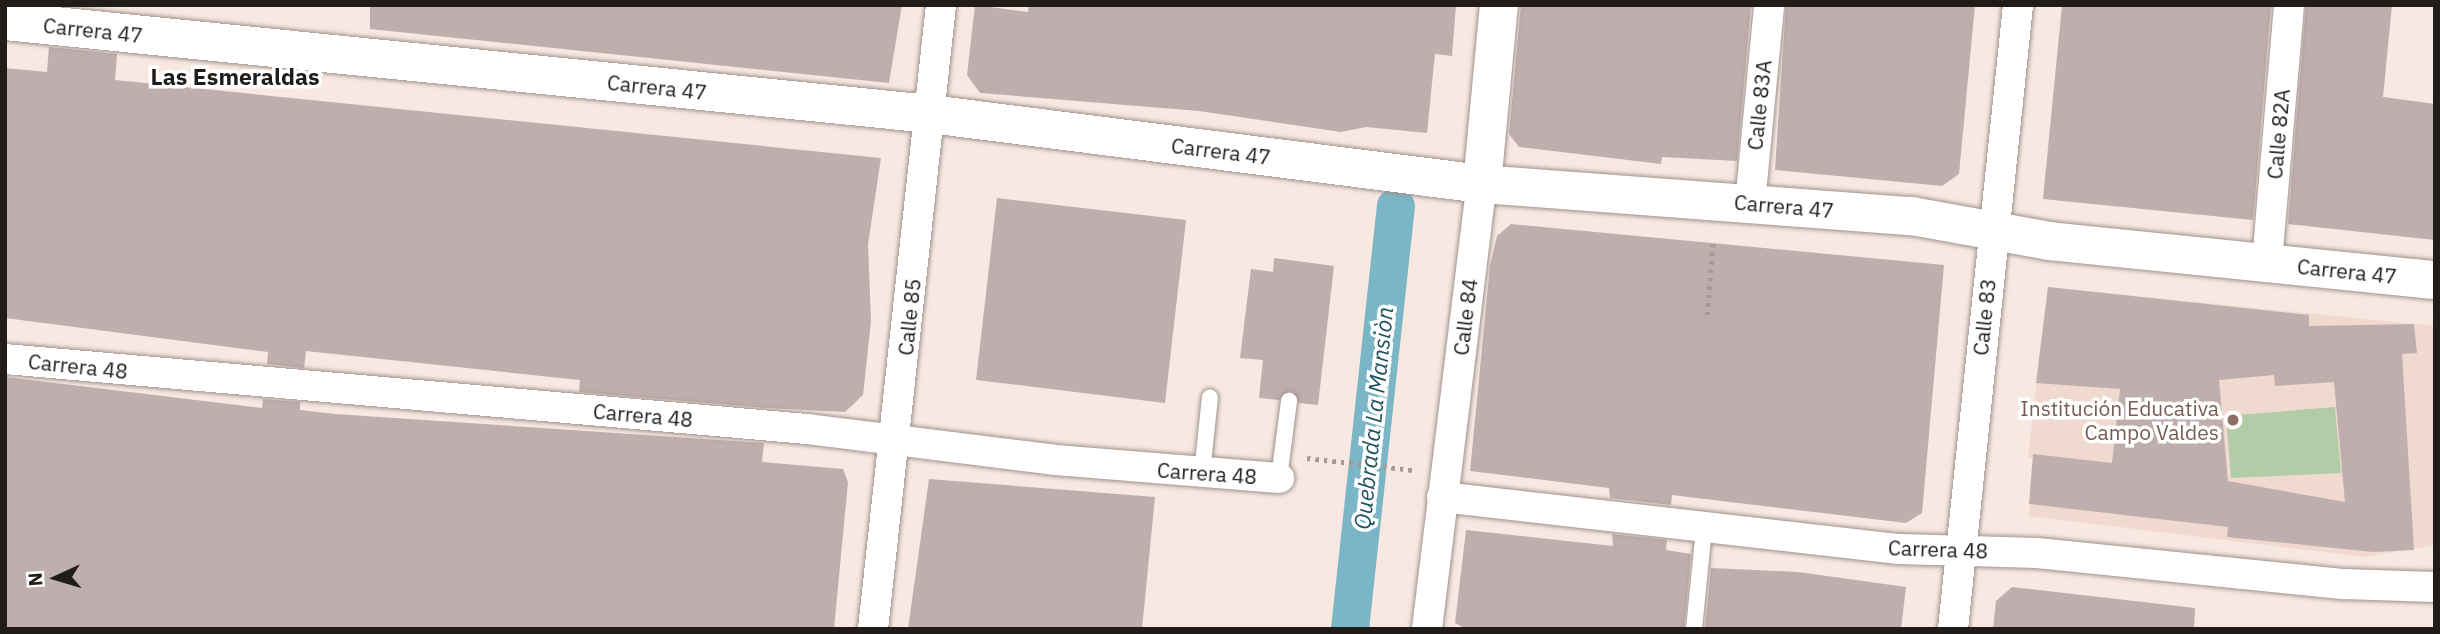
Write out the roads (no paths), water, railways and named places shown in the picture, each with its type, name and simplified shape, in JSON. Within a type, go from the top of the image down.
[{"type":"street","name":"Calle 85","points":[[873,629],[896,442],[940,5]]},
{"type":"street","name":"Calle 84","points":[[1427,629],[1441,497],[1482,184],[1499,5]]},
{"type":"street","name":"Calle 83A","points":[[1732,202],[1769,5]]},
{"type":"street","name":"Calle 83","points":[[1953,629],[2018,5]]},
{"type":"street","name":"Calle 82A","points":[[2267,262],[2289,5]]},
{"type":"street","name":"Carrera 47","points":[[5,21],[930,114],[1482,184],[1732,202],[1993,228],[2049,241],[2435,280]]},
{"type":"street","name":"Carrera 48","points":[[5,359],[807,429],[896,442],[1202,473],[1279,478]]},
{"type":"street","name":"Carrera 48","points":[[1441,497],[1704,528],[2435,587]]},
{"type":"lane","points":[[1202,473],[1210,397]]},
{"type":"lane","points":[[1279,478],[1289,401]]},
{"type":"lane","points":[[1693,629],[1704,528]]},
{"type":"waterway","name":"Quebrada La Mansiòn","points":[[1350,629],[1396,206]]},
{"type":"place","name":"Institución Educativa Campo Valdes","points":[[2233,420]]},
{"type":"district","name":"Las Esmeraldas","points":[[235,76]]}]
